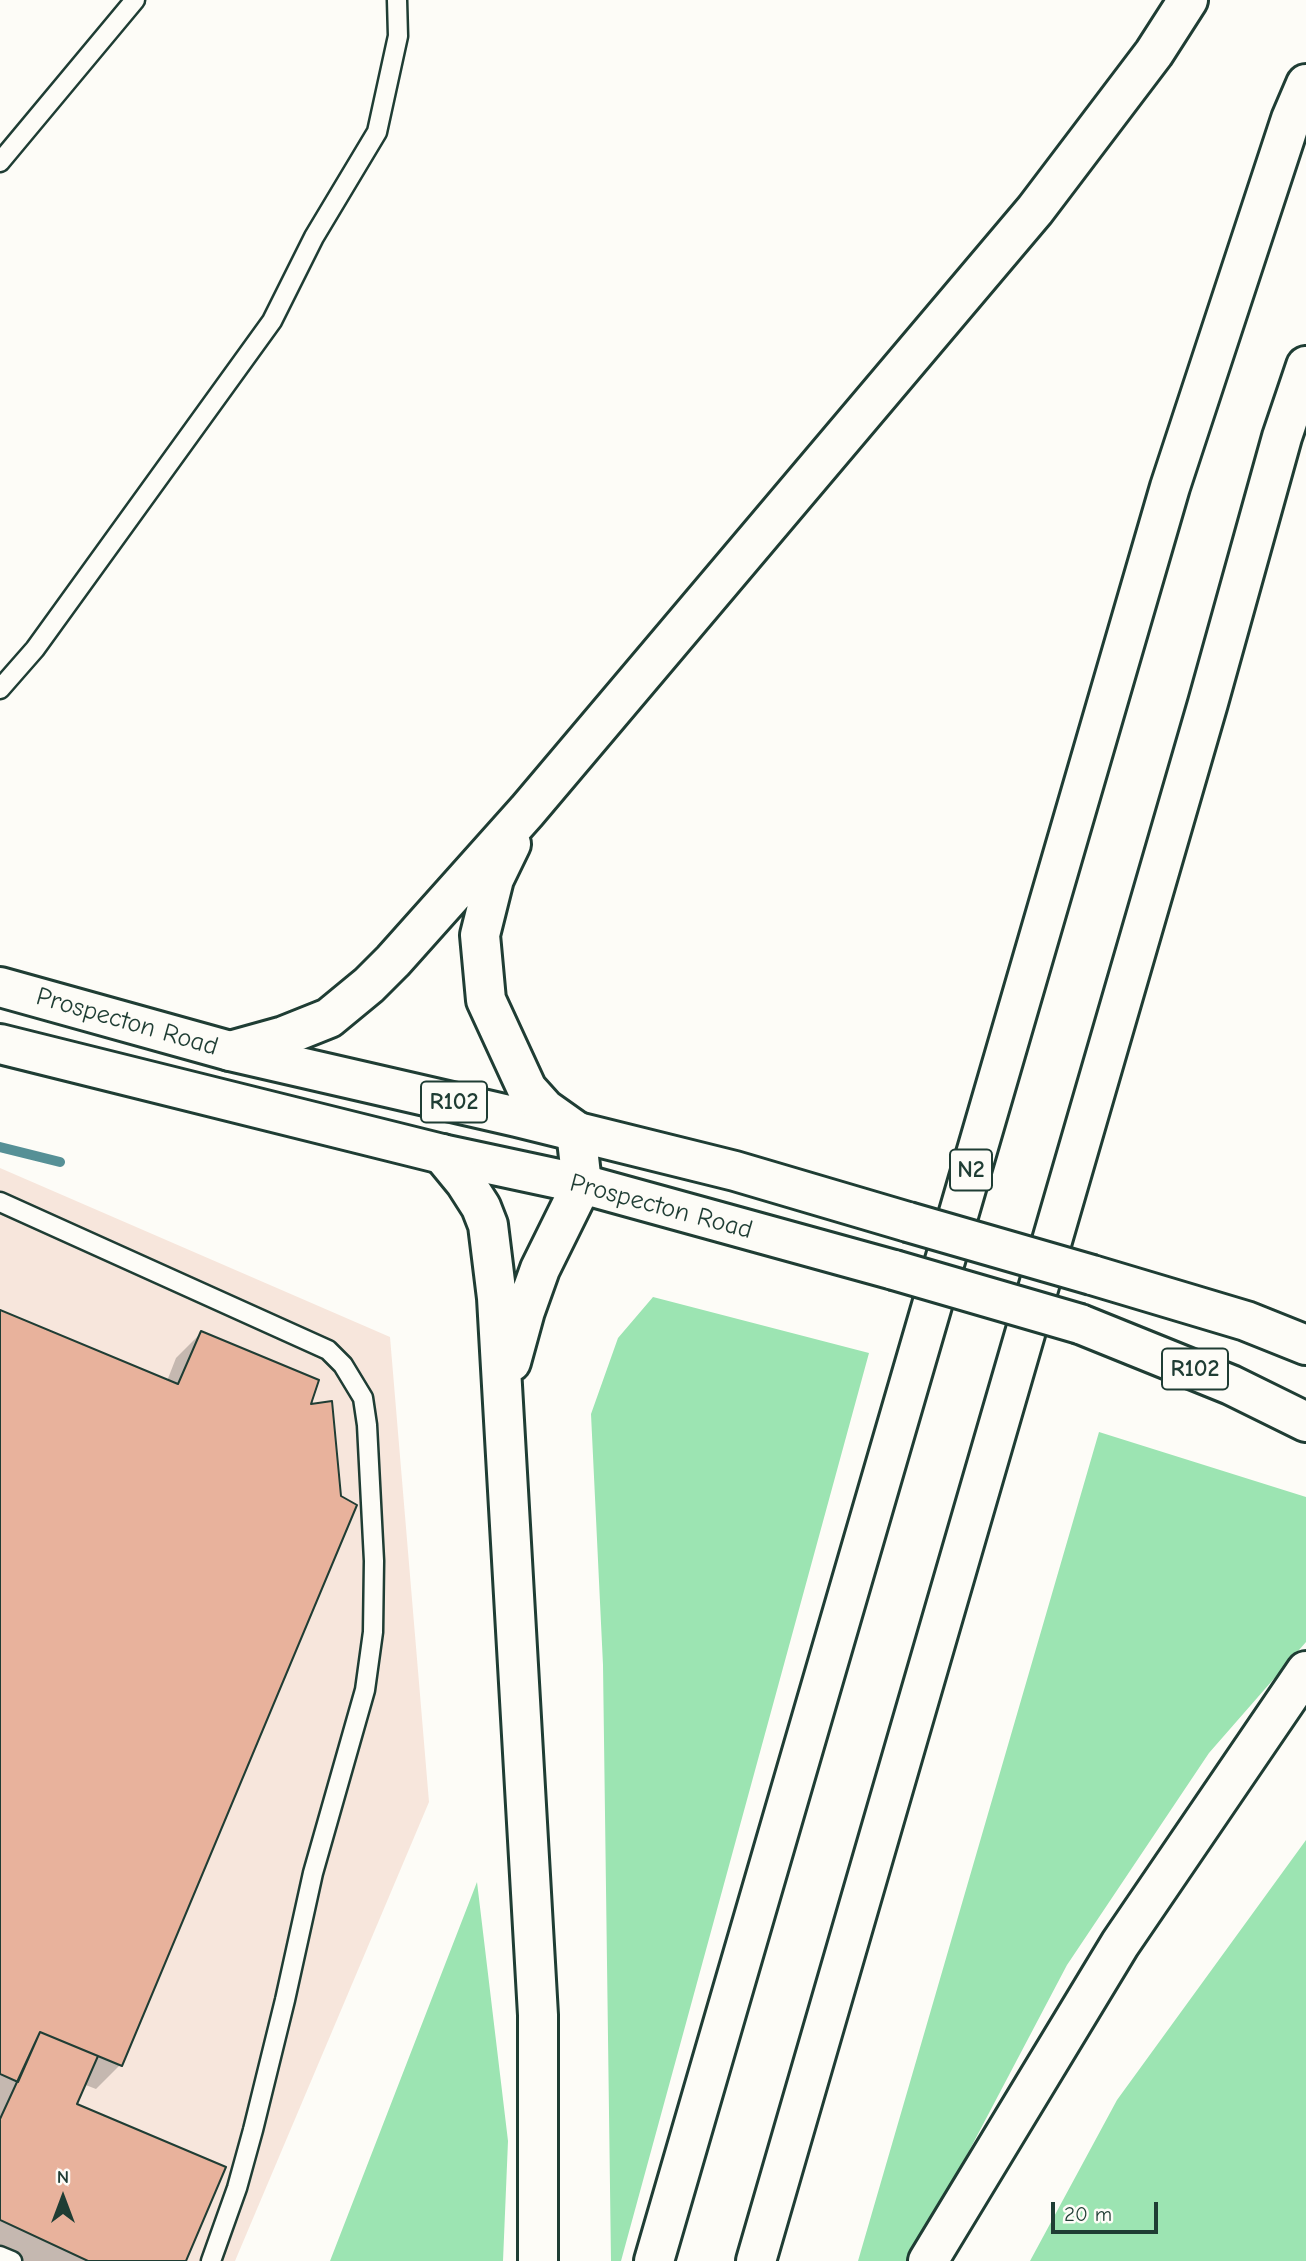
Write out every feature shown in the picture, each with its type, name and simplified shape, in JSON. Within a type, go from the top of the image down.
[{"type":"main road","points":[[230,1051],[284,1036],[329,1018],[393,961],[527,811],[1035,210],[1154,53],[1188,0]]},
{"type":"main road","name":"N2","points":[[654,2261],[1170,487],[1291,119],[1306,84]]},
{"type":"main road","points":[[755,2261],[1208,703],[1282,437],[1306,366]]},
{"type":"main road","points":[[502,1394],[525,1311],[540,1269],[582,1184],[576,1131],[545,1109],[527,1089],[486,1000],[480,934],[494,879],[527,811]]},
{"type":"main road","name":"Prospecton Road","points":[[0,986],[230,1051],[576,1131],[735,1171],[1245,1321],[1306,1345]]},
{"type":"main road","name":"Prospecton Road","points":[[0,1044],[442,1154],[582,1184],[894,1270],[1080,1324],[1231,1385],[1306,1422]]},
{"type":"main road","points":[[442,1154],[471,1190],[488,1225],[497,1298],[538,2015],[538,2261]]},
{"type":"main road","points":[[928,2261],[1119,1944],[1306,1671]]},
{"type":"lane","points":[[0,162],[135,0]]},
{"type":"lane","points":[[0,689],[35,649],[272,321],[314,237],[377,132],[397,36],[397,0]]},
{"type":"lane","points":[[0,1202],[328,1350],[343,1365],[363,1398],[367,1425],[374,1561],[373,1632],[365,1690],[313,1873],[253,2130],[237,2188],[211,2261]]},
{"type":"lane","points":[[0,2256],[12,2261]]},
{"type":"shaded area","points":[[0,1168],[390,1337],[429,1802],[235,2261],[0,2261]]},
{"type":"green space","points":[[653,1297],[869,1353],[621,2261],[611,2261],[603,1665],[591,1414],[618,1338]]},
{"type":"green space","points":[[1099,1432],[1306,1497],[1306,1642],[1209,1753],[1067,1965],[911,2261],[858,2261]]},
{"type":"green space","points":[[1306,1840],[1306,2261],[1030,2261],[1117,2100]]},
{"type":"green space","points":[[477,1882],[508,2141],[503,2261],[330,2261]]},
{"type":"building","points":[[0,1310],[178,1384],[201,1331],[319,1380],[311,1404],[332,1401],[341,1496],[357,1505],[122,2066],[40,2032],[18,2082],[0,2074]]},
{"type":"building","points":[[40,2032],[98,2056],[77,2104],[226,2167],[186,2261],[88,2261],[0,2220],[0,2119]]},
{"type":"waterway","points":[[0,1147],[60,1162]]}]
